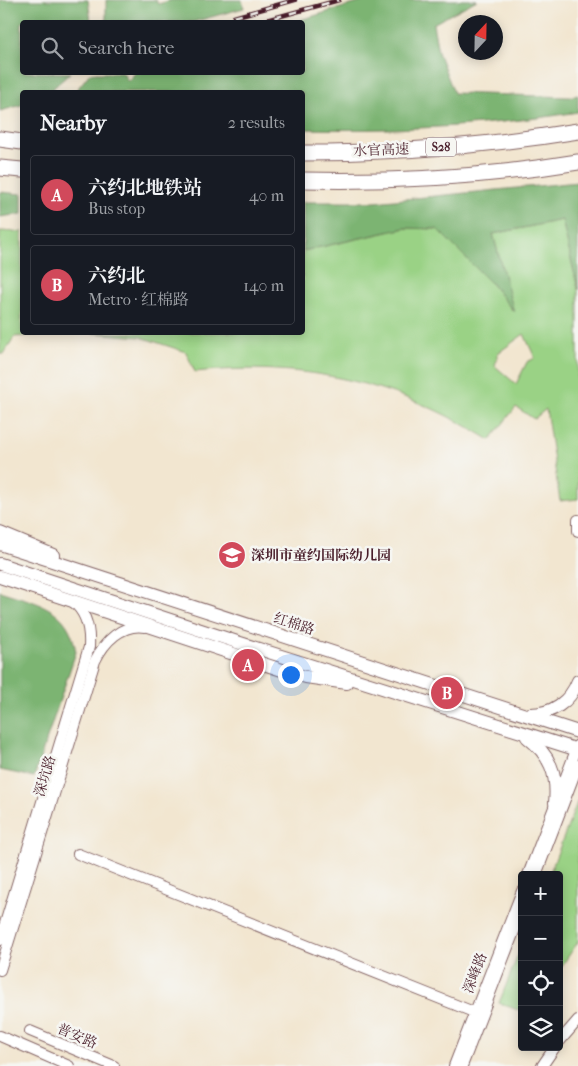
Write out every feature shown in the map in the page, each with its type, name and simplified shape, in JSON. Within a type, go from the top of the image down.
[{"type":"highway","name":"水官高速","points":[[305,153],[461,146],[578,131]]},
{"type":"highway","points":[[0,139],[20,142]]},
{"type":"highway","name":"水官高速","points":[[305,180],[403,178],[494,172],[578,162]]},
{"type":"highway","points":[[0,168],[20,170]]},
{"type":"main road","points":[[0,533],[45,551],[88,573]]},
{"type":"main road","name":"红棉路","points":[[0,544],[578,732]]},
{"type":"main road","points":[[0,564],[372,685],[577,748]]},
{"type":"main road","points":[[0,576],[306,677],[372,685]]},
{"type":"main road","points":[[524,715],[538,714],[560,706],[568,698],[578,681]]},
{"type":"main road","points":[[509,728],[539,747],[549,759],[555,772],[557,786],[556,803]]},
{"type":"street","points":[[578,521],[578,531]]},
{"type":"street","name":"深坑路","points":[[0,940],[89,648],[87,623],[78,606],[70,600]]},
{"type":"street","name":"深坑路","points":[[0,970],[100,649],[118,633],[141,626],[154,628]]},
{"type":"street","points":[[530,871],[577,748]]},
{"type":"street","points":[[538,871],[578,765]]},
{"type":"street","points":[[78,854],[478,1014]]},
{"type":"street","name":"深峰路","points":[[462,1066],[478,1014],[518,902]]},
{"type":"street","name":"深峰路","points":[[454,1066],[520,916]]},
{"type":"street","points":[[563,1037],[578,1020]]},
{"type":"street","name":"普安路","points":[[30,1031],[114,1066]]},
{"type":"street","points":[[0,1036],[69,1066]]},
{"type":"street","points":[[542,1066],[552,1051]]},
{"type":"green space","points":[[0,0],[88,0],[91,20],[20,20],[20,75],[68,75],[51,90],[20,90],[20,106],[0,111]]},
{"type":"green space","points":[[106,0],[156,0],[158,4],[172,0],[242,0],[244,8],[200,20],[106,20]]},
{"type":"green space","points":[[368,0],[477,0],[433,24],[438,52],[454,93],[569,97],[578,95],[578,112],[510,121],[441,127],[305,129],[305,90],[77,90],[88,75],[124,75],[128,81],[133,75],[305,75],[305,20],[300,20]]},
{"type":"green space","points":[[578,182],[578,289],[562,220],[493,234],[514,312],[491,283],[437,229],[405,228],[305,251],[305,202],[374,202]]},
{"type":"green space","points":[[0,192],[20,194],[20,214],[0,217]]},
{"type":"green space","points":[[562,220],[578,289],[578,499],[560,501],[546,409],[534,419],[516,407],[490,440],[420,403],[385,390],[349,380],[312,373],[236,369],[195,372],[186,352],[141,337],[116,335],[305,335],[305,251],[405,228],[438,229],[491,283],[513,311],[493,234]],"holes":[[[524,334],[535,358],[527,362],[516,384],[495,366],[498,353]]]},
{"type":"green space","points":[[0,231],[20,232],[20,335],[34,335],[14,337],[4,354],[0,354]]},
{"type":"green space","points":[[0,591],[39,604],[59,616],[67,625],[76,652],[34,777],[0,770]]},
{"type":"green space","points":[[578,800],[578,942],[563,964],[563,871],[551,871]]},
{"type":"green space","points":[[518,955],[518,1010],[499,1003]]},
{"type":"railway","points":[[234,17],[295,0]]},
{"type":"railway","points":[[266,20],[339,0]]},
{"type":"place","name":"深圳市童约国际幼儿园","points":[[232,555]]},
{"type":"place","name":"六约北地铁站","points":[[248,665]]},
{"type":"place","name":"六约北","points":[[447,693]]}]
